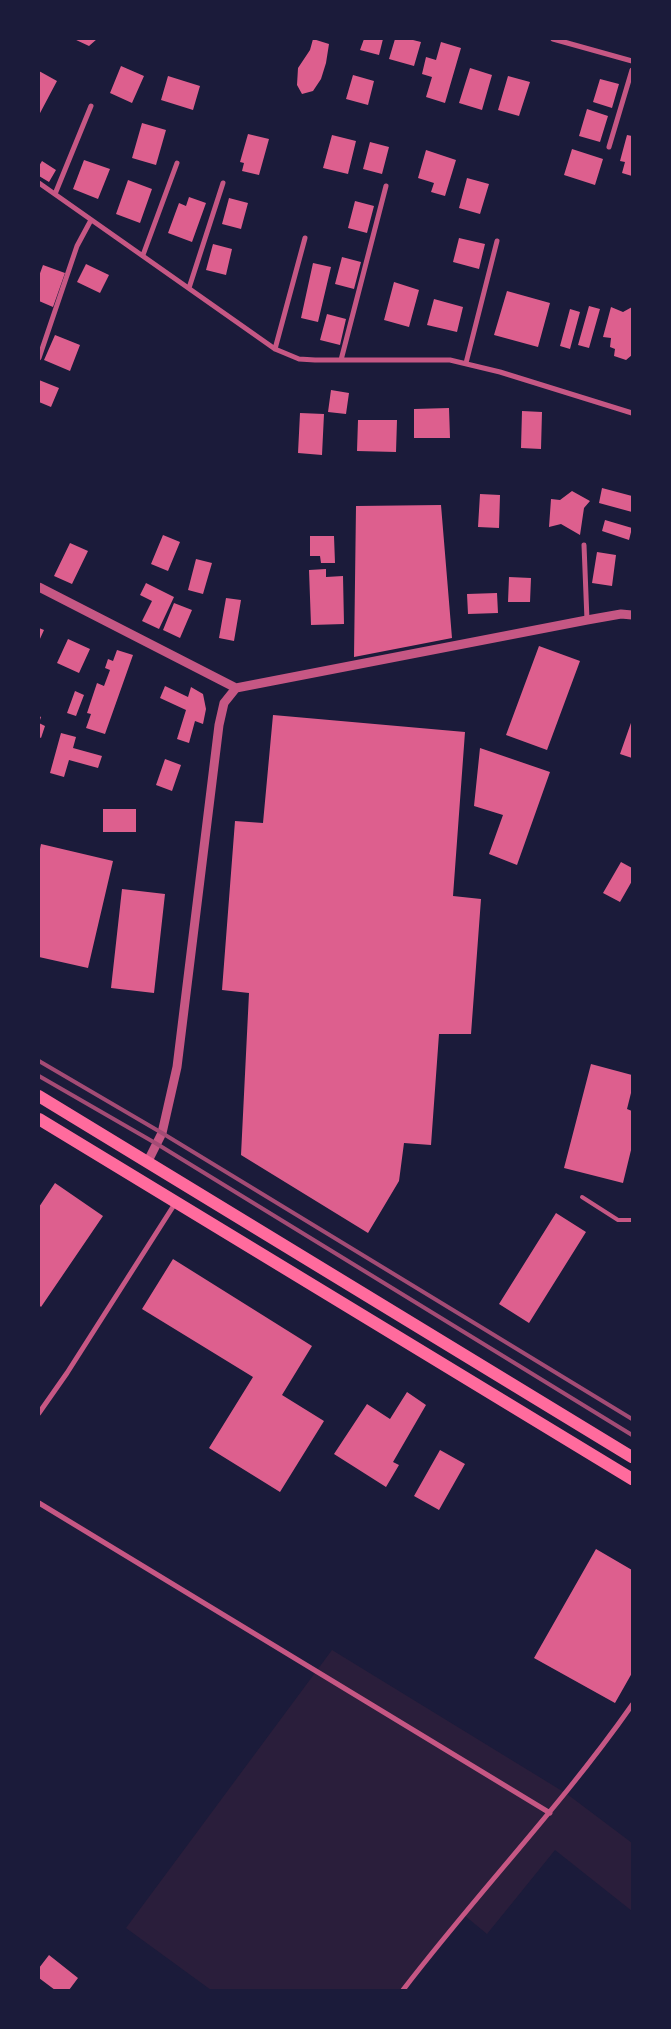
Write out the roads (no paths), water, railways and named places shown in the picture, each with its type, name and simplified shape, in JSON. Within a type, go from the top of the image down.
[{"type":"main road","points":[[39,1096],[632,1457]]},
{"type":"main road","points":[[39,1120],[632,1479]]},
{"type":"street","points":[[553,39],[632,61]]},
{"type":"street","points":[[609,147],[632,70]]},
{"type":"street","points":[[55,194],[91,106]]},
{"type":"street","points":[[143,255],[177,163]]},
{"type":"street","points":[[190,288],[223,183]]},
{"type":"street","points":[[39,184],[275,349],[299,358],[450,360],[466,363],[632,413]]},
{"type":"street","points":[[341,360],[386,186]]},
{"type":"street","points":[[39,358],[77,246],[91,220]]},
{"type":"street","points":[[275,349],[305,238]]},
{"type":"street","points":[[466,363],[497,241]]},
{"type":"street","points":[[584,545],[587,620]]},
{"type":"street","points":[[39,587],[236,688],[632,612]]},
{"type":"street","points":[[148,1161],[162,1133],[177,1067],[219,726],[224,703],[236,688]]},
{"type":"street","points":[[39,1413],[67,1373],[176,1202]]},
{"type":"street","points":[[39,1503],[550,1813]]},
{"type":"street","points":[[403,1990],[525,1840],[550,1813],[632,1705]]},
{"type":"lane","points":[[582,1197],[618,1220],[632,1220]]},
{"type":"railway","points":[[39,1061],[162,1133],[632,1419]]},
{"type":"railway","points":[[39,1076],[157,1144],[632,1435]]}]
